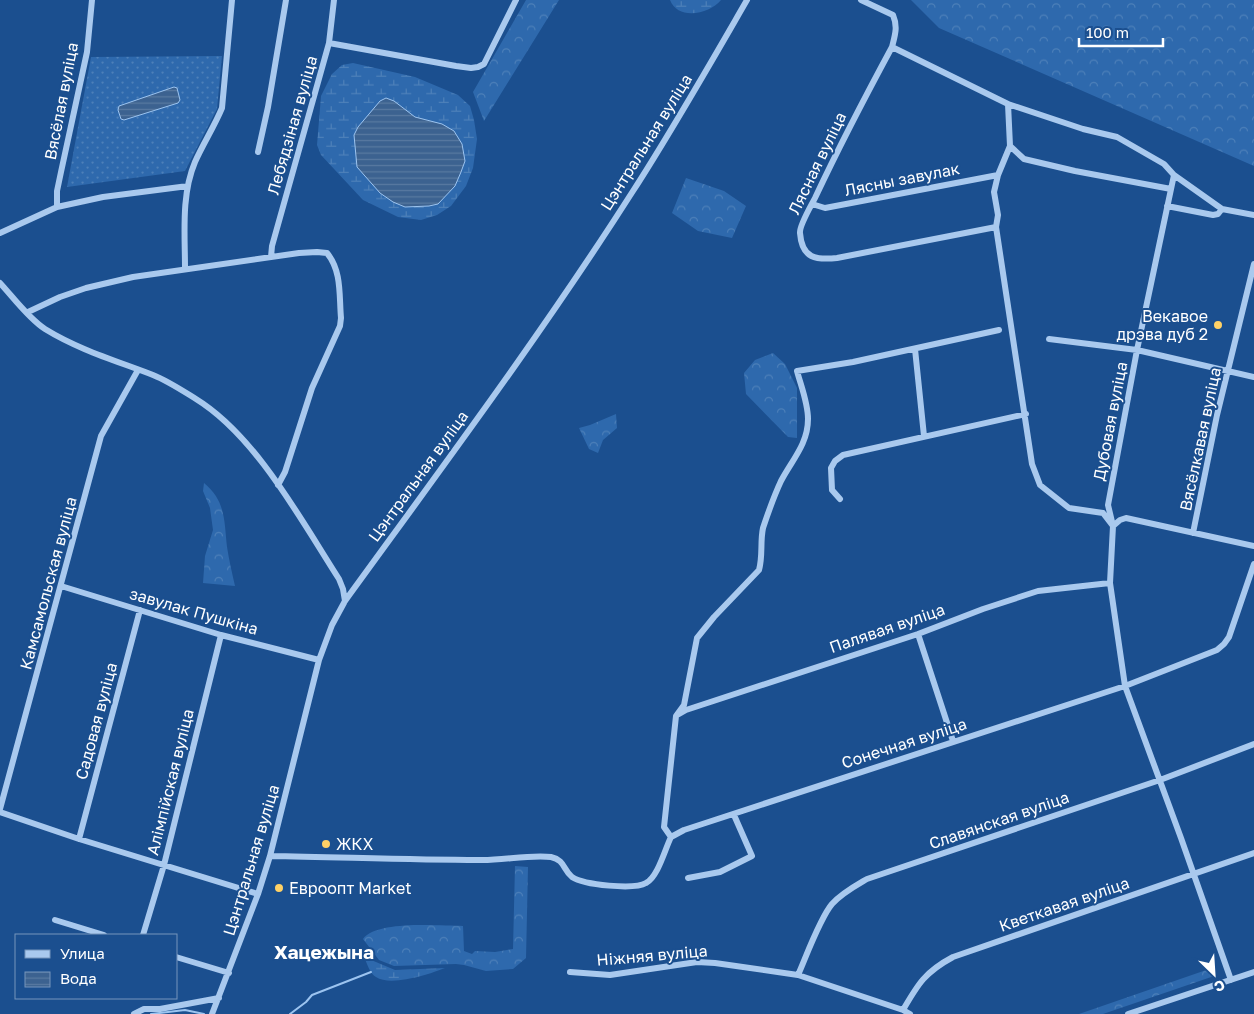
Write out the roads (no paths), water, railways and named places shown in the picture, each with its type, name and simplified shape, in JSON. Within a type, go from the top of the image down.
[{"type":"street","name":"Вясёлая вуліца","points":[[57,207],[57,192],[87,52],[92,0]]},
{"type":"street","points":[[185,269],[185,226],[188,186],[194,163],[222,108],[232,0]]},
{"type":"street","points":[[258,152],[268,107],[286,0]]},
{"type":"street","name":"Лебядзіная вуліца","points":[[271,257],[272,246],[329,43],[334,0]]},
{"type":"street","points":[[329,43],[456,66],[478,67],[484,64],[516,0]]},
{"type":"street","name":"Цэнтральная вуліца","points":[[212,1014],[258,894],[270,856],[319,660],[332,625],[344,601],[536,336],[676,123],[747,0]]},
{"type":"street","name":"Лясная вуліца","points":[[861,0],[893,15],[896,23],[896,33],[892,47],[846,132],[799,231],[803,249],[810,256],[820,260],[838,258],[996,227]]},
{"type":"street","points":[[892,47],[1008,104],[1083,130],[1117,137],[1164,164],[1174,174],[1222,209],[1254,216]]},
{"type":"street","points":[[1008,104],[1010,146],[998,174],[994,192],[998,215],[996,227],[1026,414],[1032,464],[1040,485],[1069,508],[1103,513],[1113,526],[1126,518],[1254,546]]},
{"type":"street","points":[[1010,146],[1024,159],[1171,190]]},
{"type":"street","name":"Лясны завулак","points":[[812,204],[825,208],[998,174]]},
{"type":"street","name":"Дубовая вуліца","points":[[1174,174],[1137,350],[1108,506],[1113,526],[1110,583],[1125,686],[1231,980]]},
{"type":"street","points":[[0,233],[57,207],[188,186]]},
{"type":"street","points":[[1167,206],[1213,215],[1218,214],[1222,209]]},
{"type":"street","points":[[28,312],[60,297],[86,288],[133,277],[271,257],[317,252],[327,253],[334,261],[337,273],[340,326],[332,339],[312,388],[285,472],[278,485]]},
{"type":"street","name":"Вясёлкавая вуліца","points":[[1193,533],[1217,416],[1254,264]]},
{"type":"street","points":[[0,283],[44,328],[78,346],[163,380],[197,400],[219,416],[242,439],[278,485],[339,579],[343,589],[344,601]]},
{"type":"street","points":[[270,856],[484,860],[549,857],[561,862],[571,876],[586,883],[614,886],[638,885],[652,879],[671,837],[664,827],[676,716],[684,705],[697,638],[714,617],[759,570],[762,562],[761,540],[764,528],[781,482],[803,446],[806,436],[807,410],[797,370],[853,362],[999,330]]},
{"type":"street","points":[[1048,339],[1137,350],[1254,377]]},
{"type":"street","points":[[915,349],[924,436]]},
{"type":"street","name":"Камсамольская вуліца","points":[[0,811],[101,436],[138,370]]},
{"type":"street","points":[[840,500],[832,490],[830,468],[843,455],[1026,414]]},
{"type":"street","name":"Сонечная вуліца","points":[[671,837],[684,830],[1125,686],[1217,650],[1229,637],[1254,564]]},
{"type":"street","name":"Палявая вуліца","points":[[676,716],[686,710],[918,634],[983,609],[1038,591],[1110,583]]},
{"type":"street","name":"завулак Пушкіна","points":[[62,586],[221,635],[319,660]]},
{"type":"street","name":"Садовая вуліца","points":[[79,839],[140,610]]},
{"type":"street","points":[[918,634],[952,742]]},
{"type":"street","name":"Алімпійская вуліца","points":[[143,934],[164,865],[221,635]]},
{"type":"street","name":"Славянская вуліца","points":[[798,975],[831,905],[845,892],[867,879],[1160,780],[1254,744]]},
{"type":"street","points":[[0,811],[79,839],[258,894]]},
{"type":"street","points":[[688,878],[720,872],[752,856],[734,815]]},
{"type":"street","name":"Кветкавая вуліца","points":[[906,1012],[918,984],[929,972],[953,957],[1254,853]]},
{"type":"street","points":[[55,920],[101,934]]},
{"type":"street","points":[[178,959],[229,973]]},
{"type":"street","name":"Ніжняя вуліца","points":[[570,972],[610,975],[697,962],[715,963],[798,975],[906,1012]]},
{"type":"street","points":[[1128,1014],[1254,972]]},
{"type":"street","points":[[134,1014],[144,1010],[160,1009],[219,998]]},
{"type":"water","points":[[174,87],[177,88],[180,100],[178,103],[124,120],[121,119],[118,110],[119,106]]},
{"type":"water","points":[[386,98],[394,101],[415,117],[442,124],[454,131],[462,144],[465,161],[461,172],[455,186],[438,204],[405,207],[393,202],[380,193],[357,167],[354,135],[358,127],[380,101]]},
{"type":"waterway","points":[[290,1014],[312,995],[371,972]]},
{"type":"waterway","points":[[151,1014],[185,1010],[204,1014]]},
{"type":"place","name":"Векавое дрэва дуб 2","points":[[1218,325]]},
{"type":"place","name":"ЖКХ","points":[[326,844]]},
{"type":"place","name":"Евроопт Market","points":[[279,888]]},
{"type":"district","name":"Хацежына","points":[[324,952]]}]
